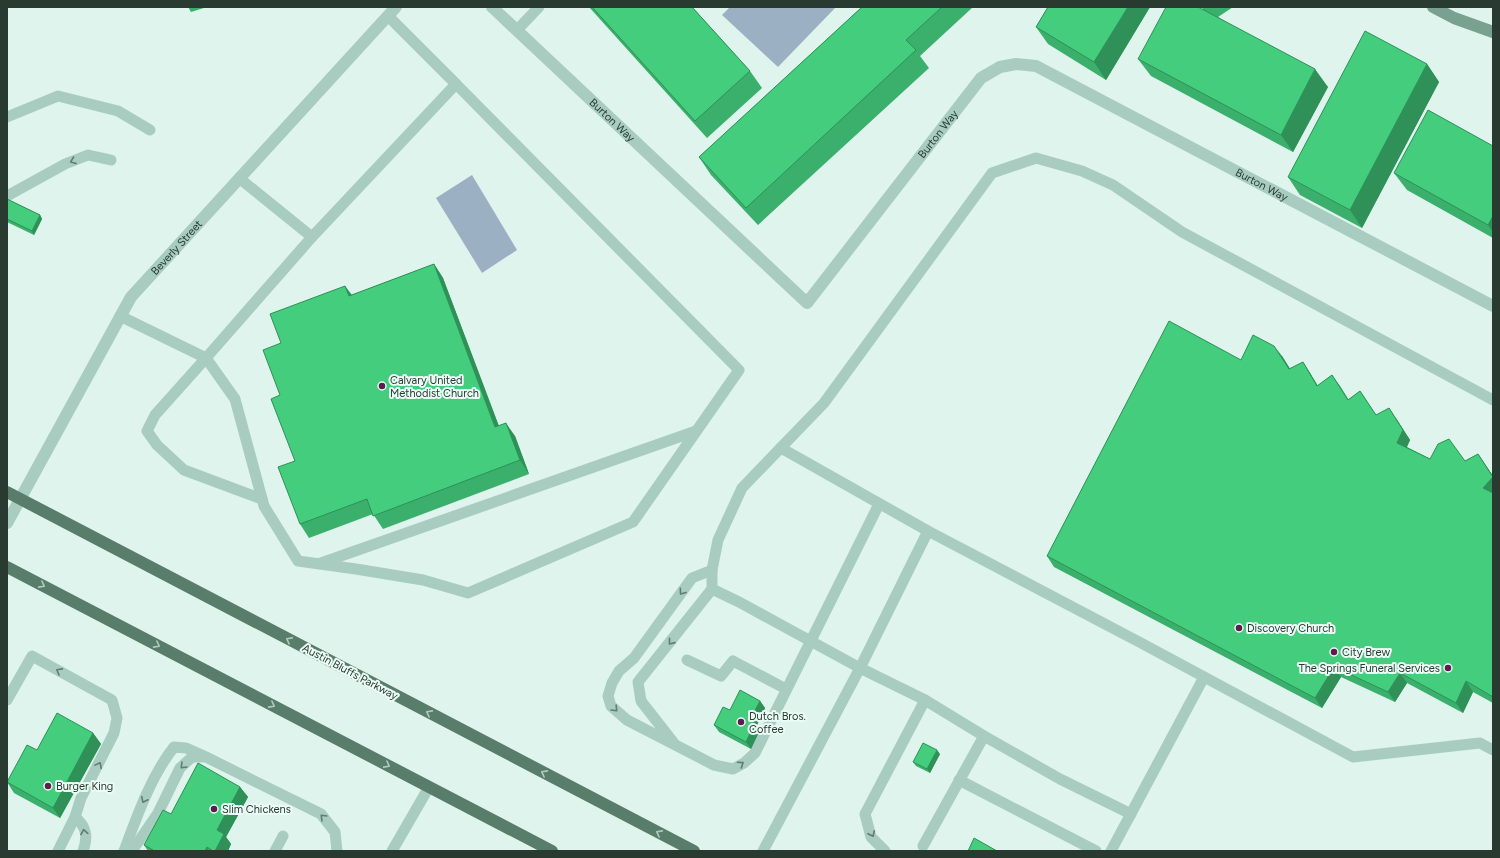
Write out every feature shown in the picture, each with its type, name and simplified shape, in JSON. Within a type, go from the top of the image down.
[{"type":"main road","name":"Austin Bluffs Parkway","points":[[7,492],[694,851]]},
{"type":"main road","points":[[7,567],[552,851]]},
{"type":"street","name":"Burton Way","points":[[492,7],[806,302],[981,78],[1000,67],[1016,64],[1036,66],[1493,306]]},
{"type":"street","points":[[1433,7],[1454,18],[1493,32]]},
{"type":"street","name":"Beverly Street","points":[[7,523],[131,297],[392,11]]},
{"type":"lane","points":[[517,30],[539,7]]},
{"type":"lane","points":[[120,316],[206,358],[235,400],[264,506],[298,561],[356,568],[423,580],[468,592],[633,522],[739,370],[456,84],[392,11]]},
{"type":"lane","points":[[262,499],[184,470],[157,445],[147,431],[155,415],[312,237],[456,84]]},
{"type":"lane","points":[[7,118],[58,96],[118,111],[150,130]]},
{"type":"lane","points":[[7,196],[65,164],[88,155],[111,160]]},
{"type":"lane","points":[[673,742],[641,701],[638,682],[712,589],[712,570],[718,540],[742,488],[824,404],[992,173],[1036,158],[1082,171],[1113,186],[1182,232],[1493,400]]},
{"type":"lane","points":[[239,178],[312,237]]},
{"type":"lane","points":[[318,564],[696,431]]},
{"type":"lane","points":[[780,448],[928,531],[1204,677],[1353,758],[1480,743],[1493,750]]},
{"type":"lane","points":[[712,570],[692,578],[634,658],[618,671],[608,696],[611,706],[627,720],[673,742],[714,765],[733,769],[744,763],[755,753],[880,504]]},
{"type":"lane","points":[[763,851],[860,668],[928,531]]},
{"type":"lane","points":[[712,589],[811,640],[860,668],[925,700],[984,736],[1060,779],[1131,814]]},
{"type":"lane","points":[[7,700],[32,656],[112,700],[117,718],[114,733],[81,798],[75,818],[58,851]]},
{"type":"lane","points":[[687,660],[721,676],[733,661],[786,689]]},
{"type":"lane","points":[[1111,851],[1204,677]]},
{"type":"lane","points":[[885,851],[871,837],[865,814],[925,700]]},
{"type":"lane","points":[[923,846],[984,736]]},
{"type":"lane","points":[[124,851],[140,808],[165,758],[174,747],[186,748],[206,757],[322,814],[335,832],[337,851]]},
{"type":"lane","points":[[132,851],[158,813],[180,768],[192,757],[206,757]]},
{"type":"lane","points":[[959,780],[1096,851]]},
{"type":"lane","points":[[392,851],[429,786]]},
{"type":"lane","points":[[75,818],[82,824],[86,837],[83,851]]},
{"type":"lane","points":[[275,851],[283,836]]},
{"type":"shaded area","points":[[730,7],[836,7],[778,67],[722,15]]},
{"type":"shaded area","points":[[472,175],[517,250],[482,273],[436,198]]},
{"type":"building","points":[[592,7],[692,7],[750,71],[695,121]]},
{"type":"building","points":[[862,7],[942,7],[906,40],[916,50],[746,208],[699,157]]},
{"type":"building","points":[[1048,7],[1128,7],[1094,62],[1036,27]]},
{"type":"building","points":[[1166,7],[1198,7],[1315,69],[1281,135],[1138,59]]},
{"type":"building","points":[[1365,31],[1427,64],[1350,210],[1288,177]]},
{"type":"building","points":[[1428,110],[1493,146],[1493,216],[1488,225],[1394,173]]},
{"type":"building","points":[[7,199],[40,215],[32,231],[7,219]]},
{"type":"building","name":"Calvary United Methodist Church","points":[[434,264],[495,427],[506,423],[520,460],[373,516],[367,499],[300,524],[278,467],[295,461],[271,399],[280,395],[263,350],[281,343],[270,314],[345,286],[349,296]]},
{"type":"building","points":[[1169,321],[1241,360],[1253,335],[1274,346],[1289,369],[1303,362],[1317,386],[1332,375],[1348,400],[1360,391],[1376,415],[1389,408],[1403,430],[1397,443],[1430,459],[1438,444],[1449,439],[1465,461],[1478,454],[1493,477],[1483,488],[1493,493],[1493,697],[1466,681],[1456,703],[1400,673],[1388,692],[1334,667],[1315,698],[1047,556]]},
{"type":"building","name":"Dutch Bros. Coffee","points":[[740,690],[760,701],[750,720],[755,723],[746,742],[714,725],[723,707],[730,710]]},
{"type":"building","points":[[57,713],[93,733],[53,808],[7,782],[27,745],[37,750]]},
{"type":"building","points":[[923,743],[937,750],[927,769],[913,762]]},
{"type":"building","name":"Slim Chickens","points":[[198,763],[240,787],[217,830],[224,834],[215,851],[207,847],[205,851],[152,851],[153,850],[144,845],[163,810],[171,814]]},
{"type":"building","points":[[974,838],[997,851],[968,851]]},
{"type":"place","name":"Calvary United Methodist Church","points":[[382,386]]},
{"type":"place","name":"Discovery Church","points":[[1239,628]]},
{"type":"place","name":"City Brew","points":[[1334,652]]},
{"type":"place","name":"The Springs Funeral Services","points":[[1448,668]]},
{"type":"place","name":"Dutch Bros. Coffee","points":[[741,722]]},
{"type":"place","name":"Burger King","points":[[48,786]]},
{"type":"place","name":"Slim Chickens","points":[[214,809]]}]
